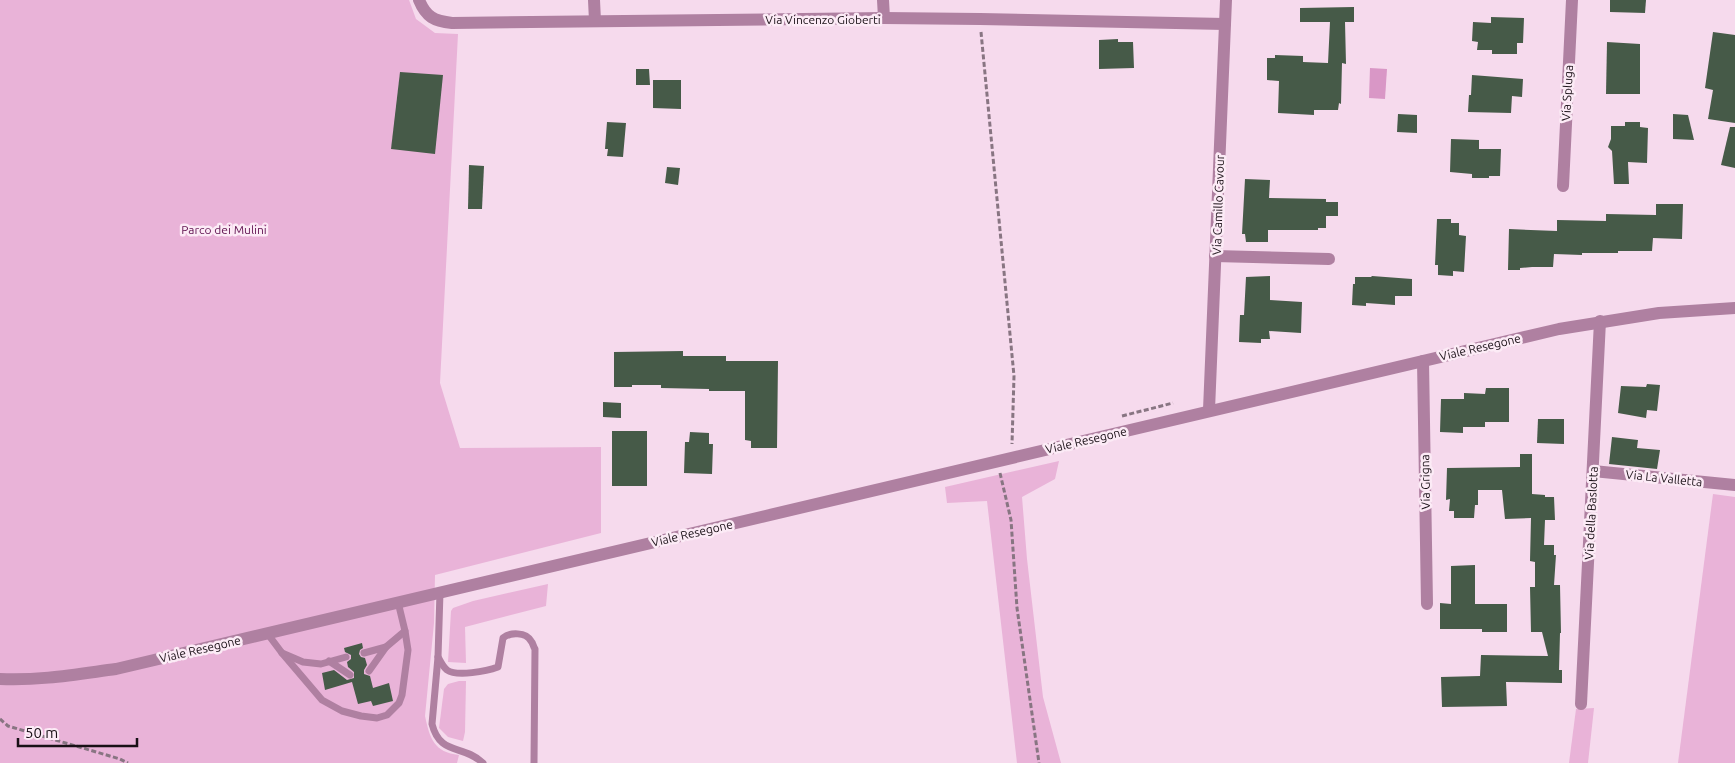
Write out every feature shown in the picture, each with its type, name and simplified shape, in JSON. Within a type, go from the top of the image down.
[{"type":"street","points":[[594,0],[595,21]]},
{"type":"street","points":[[883,0],[884,18]]},
{"type":"street","name":"Via Camillo Cavour","points":[[1209,410],[1226,0]]},
{"type":"street","name":"Via Spluga","points":[[1563,186],[1572,0]]},
{"type":"street","name":"Via Vincenzo Gioberti","points":[[422,6],[437,21],[452,23],[884,18],[1226,24]]},
{"type":"street","points":[[1216,256],[1329,259]]},
{"type":"street","name":"Viale Resegone","points":[[0,679],[19,680],[67,676],[116,669],[1559,329],[1658,313],[1735,308]]},
{"type":"street","name":"Via della Baslotta","points":[[1581,704],[1600,321]]},
{"type":"street","name":"Via Grigna","points":[[1423,360],[1426,604]]},
{"type":"street","name":"Via La Valletta","points":[[1593,471],[1735,485]]},
{"type":"lane","points":[[440,592],[438,657],[432,724],[434,735],[442,744],[469,752],[483,763]]},
{"type":"lane","points":[[267,633],[322,700],[342,711],[377,718],[387,715],[399,703],[402,694],[408,650],[398,602]]},
{"type":"lane","points":[[368,671],[386,647],[404,631]]},
{"type":"lane","points":[[438,657],[448,671],[454,673],[478,672],[498,667],[503,638],[509,634],[524,635],[531,640],[534,649],[534,763]]},
{"type":"lane","points":[[364,653],[386,647]]},
{"type":"lane","points":[[282,653],[312,664],[346,657]]},
{"type":"lane","points":[[330,661],[350,675]]},
{"type":"path","points":[[980,19],[1014,376],[1012,457]]},
{"type":"path","points":[[998,460],[1011,520],[1017,608],[1038,763]]},
{"type":"path","points":[[0,719],[8,726],[120,758],[128,763]]},
{"type":"green space","name":"Parco dei Mulini","points":[[0,0],[409,0],[416,19],[435,33],[458,34],[440,383],[460,448],[601,447],[601,533],[435,575],[434,623],[425,716],[434,743],[444,751],[459,755],[457,763],[0,763]]},
{"type":"green space","points":[[1059,461],[1055,479],[1022,497],[1027,559],[1043,697],[1061,763],[1017,763],[987,501],[947,503],[945,487]]},
{"type":"green space","points":[[1713,494],[1735,497],[1735,763],[1678,763]]},
{"type":"green space","points":[[548,584],[546,606],[465,627],[466,663],[448,662],[451,611],[453,608],[473,601]]},
{"type":"green space","points":[[466,681],[465,732],[463,741],[448,737],[439,728],[444,689],[448,684]]},
{"type":"green space","points":[[1594,708],[1588,763],[1569,763],[1576,709]]},
{"type":"shaded area","points":[[1370,68],[1387,69],[1385,99],[1369,98]]},
{"type":"building","points":[[1610,0],[1646,0],[1645,13],[1610,12]]},
{"type":"building","points":[[1354,7],[1354,22],[1345,22],[1346,64],[1342,63],[1341,104],[1339,103],[1338,110],[1314,110],[1314,115],[1278,113],[1279,81],[1267,80],[1267,58],[1275,58],[1275,55],[1303,56],[1303,62],[1328,63],[1330,22],[1300,22],[1300,8]]},
{"type":"building","points":[[1491,17],[1524,18],[1523,43],[1517,43],[1517,54],[1492,54],[1492,50],[1477,50],[1478,42],[1472,41],[1473,22],[1491,23]]},
{"type":"building","points":[[1713,32],[1735,35],[1735,123],[1708,119],[1713,90],[1705,88]]},
{"type":"building","points":[[1118,39],[1118,42],[1133,42],[1134,68],[1099,69],[1099,40]]},
{"type":"building","points":[[1607,42],[1640,44],[1640,94],[1606,94]]},
{"type":"building","points":[[636,69],[649,69],[650,85],[636,85]]},
{"type":"building","points":[[400,72],[443,75],[435,154],[391,149]]},
{"type":"building","points":[[1472,75],[1523,79],[1522,97],[1512,96],[1511,113],[1468,112]]},
{"type":"building","points":[[653,80],[681,80],[681,109],[653,108]]},
{"type":"building","points":[[1398,114],[1417,115],[1417,133],[1397,132]]},
{"type":"building","points":[[1673,114],[1688,115],[1694,140],[1673,139]]},
{"type":"building","points":[[607,122],[626,123],[623,157],[607,156],[608,149],[605,149]]},
{"type":"building","points":[[1625,122],[1640,122],[1640,127],[1648,128],[1647,163],[1628,162],[1629,184],[1614,184],[1612,151],[1608,147],[1611,139],[1611,126],[1625,126]]},
{"type":"building","points":[[1730,127],[1735,127],[1735,168],[1721,165]]},
{"type":"building","points":[[1451,139],[1479,140],[1479,149],[1501,149],[1500,176],[1472,178],[1472,174],[1450,172]]},
{"type":"building","points":[[469,165],[484,166],[482,209],[468,209]]},
{"type":"building","points":[[667,167],[680,168],[678,185],[665,183]]},
{"type":"building","points":[[1245,179],[1270,180],[1269,198],[1326,199],[1326,202],[1338,202],[1338,216],[1326,216],[1326,228],[1318,228],[1318,230],[1268,230],[1268,242],[1246,242],[1245,234],[1242,234]]},
{"type":"building","points":[[1656,204],[1683,204],[1682,239],[1653,238],[1652,251],[1582,253],[1582,255],[1554,254],[1553,267],[1508,270],[1509,229],[1557,231],[1557,220],[1606,221],[1606,214],[1656,215]]},
{"type":"building","points":[[1437,219],[1451,219],[1451,223],[1459,223],[1459,235],[1466,236],[1464,272],[1453,271],[1453,276],[1438,275],[1438,265],[1435,265]]},
{"type":"building","points":[[1270,276],[1270,300],[1302,302],[1301,333],[1269,331],[1270,339],[1261,339],[1261,343],[1239,342],[1240,315],[1244,315],[1246,277]]},
{"type":"building","points":[[1372,276],[1412,279],[1412,296],[1395,296],[1395,305],[1366,303],[1366,306],[1352,305],[1355,277]]},
{"type":"building","points":[[683,351],[683,356],[726,356],[726,361],[778,361],[777,448],[751,448],[751,441],[745,440],[745,391],[661,388],[661,385],[614,387],[614,352]]},
{"type":"building","points":[[1647,384],[1660,385],[1657,411],[1647,410],[1646,418],[1618,413],[1621,386],[1646,387]]},
{"type":"building","points":[[1486,388],[1509,388],[1509,422],[1485,422],[1485,427],[1463,427],[1463,433],[1440,432],[1441,399],[1464,399],[1464,393],[1485,394]]},
{"type":"building","points":[[603,402],[621,403],[621,418],[603,417]]},
{"type":"building","points":[[1538,419],[1564,419],[1564,444],[1537,443]]},
{"type":"building","points":[[612,431],[647,431],[647,486],[612,486]]},
{"type":"building","points":[[690,432],[709,433],[709,444],[713,444],[712,474],[684,473],[685,442],[689,442]]},
{"type":"building","points":[[1612,437],[1638,440],[1637,448],[1660,450],[1657,469],[1609,464]]},
{"type":"building","points":[[1520,454],[1532,454],[1532,494],[1554,497],[1555,520],[1545,520],[1544,545],[1554,545],[1554,555],[1556,555],[1554,585],[1560,585],[1561,633],[1559,670],[1562,670],[1562,683],[1506,682],[1507,706],[1442,707],[1441,677],[1480,676],[1481,655],[1548,656],[1542,632],[1531,632],[1530,587],[1535,587],[1535,562],[1530,561],[1531,518],[1505,519],[1502,490],[1478,490],[1478,505],[1475,505],[1474,518],[1454,518],[1454,511],[1449,511],[1450,499],[1446,500],[1447,468],[1520,467]]},
{"type":"building","points":[[1475,565],[1475,604],[1507,604],[1507,632],[1482,632],[1482,629],[1440,629],[1440,603],[1451,604],[1451,566]]},
{"type":"building","points":[[362,643],[363,648],[359,654],[365,658],[367,665],[364,674],[370,676],[373,688],[389,683],[393,701],[373,706],[371,701],[358,704],[352,682],[325,690],[322,673],[334,670],[347,680],[354,678],[354,672],[348,667],[347,662],[351,659],[351,655],[345,652],[344,648]]}]
